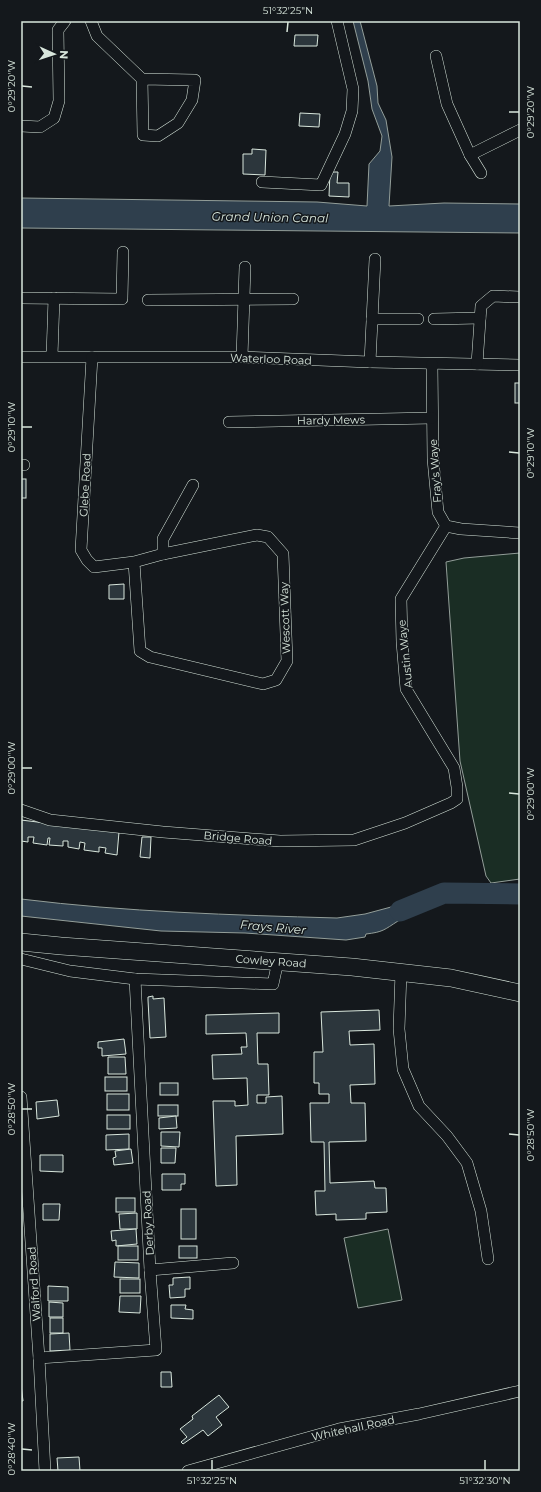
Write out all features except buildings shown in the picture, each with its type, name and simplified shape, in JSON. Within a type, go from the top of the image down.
[{"type":"main road","name":"Cowley Road","points":[[21,942],[278,961],[401,972],[451,978],[520,993]]},
{"type":"street","points":[[21,126],[40,127],[54,118],[59,101],[58,30],[65,21]]},
{"type":"street","points":[[91,21],[97,36],[142,79],[195,80],[192,100],[178,123],[158,136],[142,135],[142,79]]},
{"type":"street","points":[[262,182],[321,185],[345,134],[352,111],[353,89],[337,21]]},
{"type":"street","points":[[436,56],[447,104],[470,155],[481,174]]},
{"type":"street","points":[[470,155],[520,130]]},
{"type":"street","points":[[21,298],[122,299],[123,252]]},
{"type":"street","points":[[370,362],[375,259]]},
{"type":"street","points":[[242,357],[245,267]]},
{"type":"street","points":[[477,364],[481,306],[493,296],[520,297]]},
{"type":"street","points":[[52,356],[54,298]]},
{"type":"street","points":[[148,300],[293,299]]},
{"type":"street","points":[[434,319],[480,318]]},
{"type":"street","points":[[372,319],[418,319]]},
{"type":"street","name":"Waterloo Road","points":[[21,357],[242,357],[432,364],[520,365]]},
{"type":"street","name":"Glebe Road","points":[[92,357],[81,550],[87,560],[94,567],[134,562]]},
{"type":"street","name":"Fray's Waye","points":[[432,364],[433,459],[438,512],[446,526]]},
{"type":"street","name":"Hardy Mews","points":[[229,422],[432,418]]},
{"type":"street","points":[[163,554],[163,539],[194,485]]},
{"type":"street","points":[[446,526],[461,529],[520,533]]},
{"type":"street","name":"Austin Waye","points":[[446,526],[401,599],[402,642],[406,688],[454,768],[457,798],[451,803]]},
{"type":"street","name":"Wescott Way","points":[[257,534],[268,537],[283,554],[287,661],[276,680],[264,684],[150,657],[140,651],[134,562],[163,554],[257,534]]},
{"type":"street","name":"Bridge Road","points":[[21,810],[50,820],[164,832],[280,841],[354,840],[405,823],[451,803]]},
{"type":"street","points":[[21,959],[70,971],[135,979],[273,984],[278,961]]},
{"type":"street","points":[[401,972],[399,1029],[404,1069],[419,1106],[447,1136],[467,1163],[481,1211],[488,1259]]},
{"type":"street","name":"Derby Road","points":[[40,1358],[156,1350],[150,1270],[135,979]]},
{"type":"street","name":"Walford Road","points":[[21,1097],[40,1358],[45,1471]]},
{"type":"street","points":[[150,1270],[233,1263]]},
{"type":"street","name":"Whitehall Road","points":[[188,1471],[339,1429],[419,1414],[520,1391]]},
{"type":"green space","points":[[520,553],[520,879],[491,883],[486,876],[460,761],[446,562],[464,558]]},
{"type":"green space","points":[[388,1229],[402,1300],[358,1308],[344,1238]]},
{"type":"water","name":"Grand Union Canal","points":[[353,21],[360,21],[377,86],[378,103],[386,120],[392,157],[389,206],[444,203],[520,204],[520,233],[21,228],[21,198],[317,202],[367,206],[369,164],[380,151],[382,136],[372,109],[368,81]]},
{"type":"water","points":[[426,895],[428,909],[405,917],[386,929],[366,934],[365,937],[346,940],[245,933],[161,931],[21,916],[21,899],[139,910],[337,918],[365,914]]},
{"type":"waterway","name":"Frays River","points":[[400,911],[444,893],[520,894]]}]
